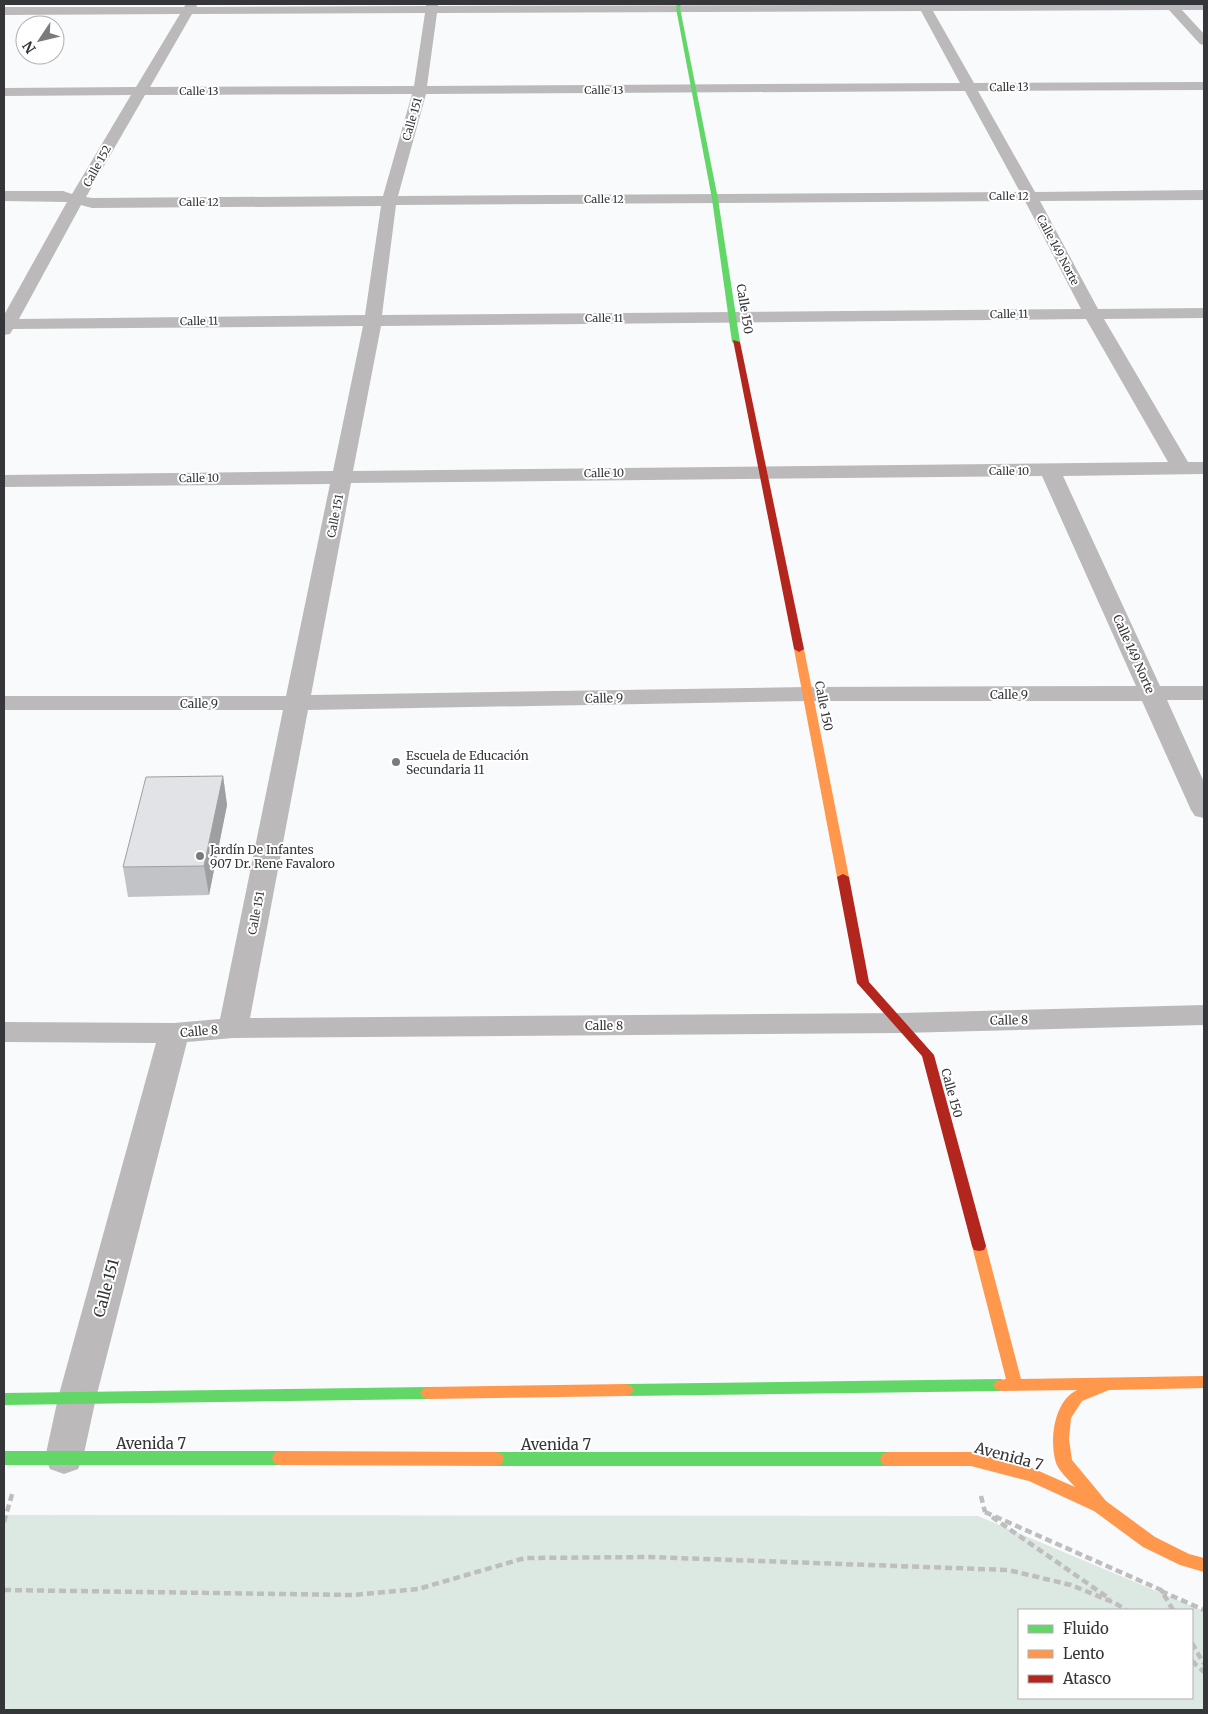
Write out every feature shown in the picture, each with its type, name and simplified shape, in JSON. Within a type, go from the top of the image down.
[{"type":"street","name":"Calle 149 Norte","points":[[924,5],[1030,196],[1092,314],[1182,469]]},
{"type":"street","points":[[4,10],[431,6],[1204,6]]},
{"type":"street","name":"Calle 151","points":[[233,1028],[373,319],[389,201],[420,91],[431,6]]},
{"type":"street","name":"Calle 150","points":[[678,6],[692,89],[715,198],[731,318],[808,694],[863,983],[928,1055],[1015,1384]]},
{"type":"street","points":[[1172,6],[1204,40]]},
{"type":"street","name":"Calle 152","points":[[5,326],[139,91],[190,7]]},
{"type":"street","name":"Calle 13","points":[[4,92],[1204,86]]},
{"type":"street","name":"Calle 12","points":[[4,196],[63,196],[92,203],[1204,195]]},
{"type":"street","name":"Calle 11","points":[[5,326],[373,319],[731,318],[1204,313]]},
{"type":"street","name":"Calle 10","points":[[4,481],[1204,468]]},
{"type":"street","name":"Calle 149 Norte","points":[[1050,470],[1204,810]]},
{"type":"street","name":"Calle 9","points":[[4,703],[298,703],[808,694],[1204,693]]},
{"type":"street","name":"Calle 8","points":[[4,1032],[174,1033],[233,1028],[901,1023],[1204,1016]]},
{"type":"street","name":"Calle 151","points":[[64,1458],[77,1398],[174,1033]]},
{"type":"street","points":[[4,1399],[1204,1382]]},
{"type":"street","points":[[1108,1384],[1077,1398],[1063,1417],[1060,1439],[1064,1462],[1100,1506],[1149,1542],[1186,1560],[1204,1565]]},
{"type":"street","name":"Avenida 7","points":[[4,1458],[971,1459],[1032,1475],[1100,1506]]},
{"type":"path","points":[[1124,1609],[985,1512],[1204,1610]]},
{"type":"path","points":[[4,1590],[352,1596],[418,1589],[525,1558],[649,1557],[1008,1570],[1071,1584],[1115,1603]]},
{"type":"path","points":[[1161,1590],[1172,1609]]},
{"type":"path","points":[[1193,1645],[1204,1664]]},
{"type":"path","points":[[1193,1662],[1204,1672]]},
{"type":"shaded area","points":[[4,1515],[978,1516],[1204,1611],[1204,1710],[4,1710]]},
{"type":"building","points":[[223,776],[204,866],[123,867],[146,777]]},
{"type":"traffic: fast","points":[[679,4],[678,8],[715,199],[736,342]]},
{"type":"traffic: fast","points":[[626,1390],[1001,1385]]},
{"type":"traffic: fast","points":[[4,1399],[428,1393]]},
{"type":"traffic: fast","points":[[4,1458],[280,1458]]},
{"type":"traffic: fast","points":[[496,1459],[888,1459]]},
{"type":"traffic: slow","points":[[799,649],[843,877]]},
{"type":"traffic: slow","points":[[979,1246],[1015,1384]]},
{"type":"traffic: slow","points":[[1001,1385],[1204,1382]]},
{"type":"traffic: slow","points":[[1104,1385],[1077,1397],[1063,1417],[1061,1439],[1064,1462],[1100,1506],[1149,1542],[1186,1560],[1204,1565]]},
{"type":"traffic: slow","points":[[428,1393],[626,1390]]},
{"type":"traffic: slow","points":[[280,1458],[496,1459]]},
{"type":"traffic: slow","points":[[888,1459],[971,1459],[1032,1475],[1100,1506]]},
{"type":"traffic: jam","points":[[736,342],[799,649]]},
{"type":"traffic: jam","points":[[843,877],[863,983],[928,1055],[979,1246]]},
{"type":"place","name":"Escuela de Educación Secundaria 11","points":[[396,762]]},
{"type":"place","name":"Jardín De Infantes 907 Dr. Rene Favaloro","points":[[200,856]]}]
